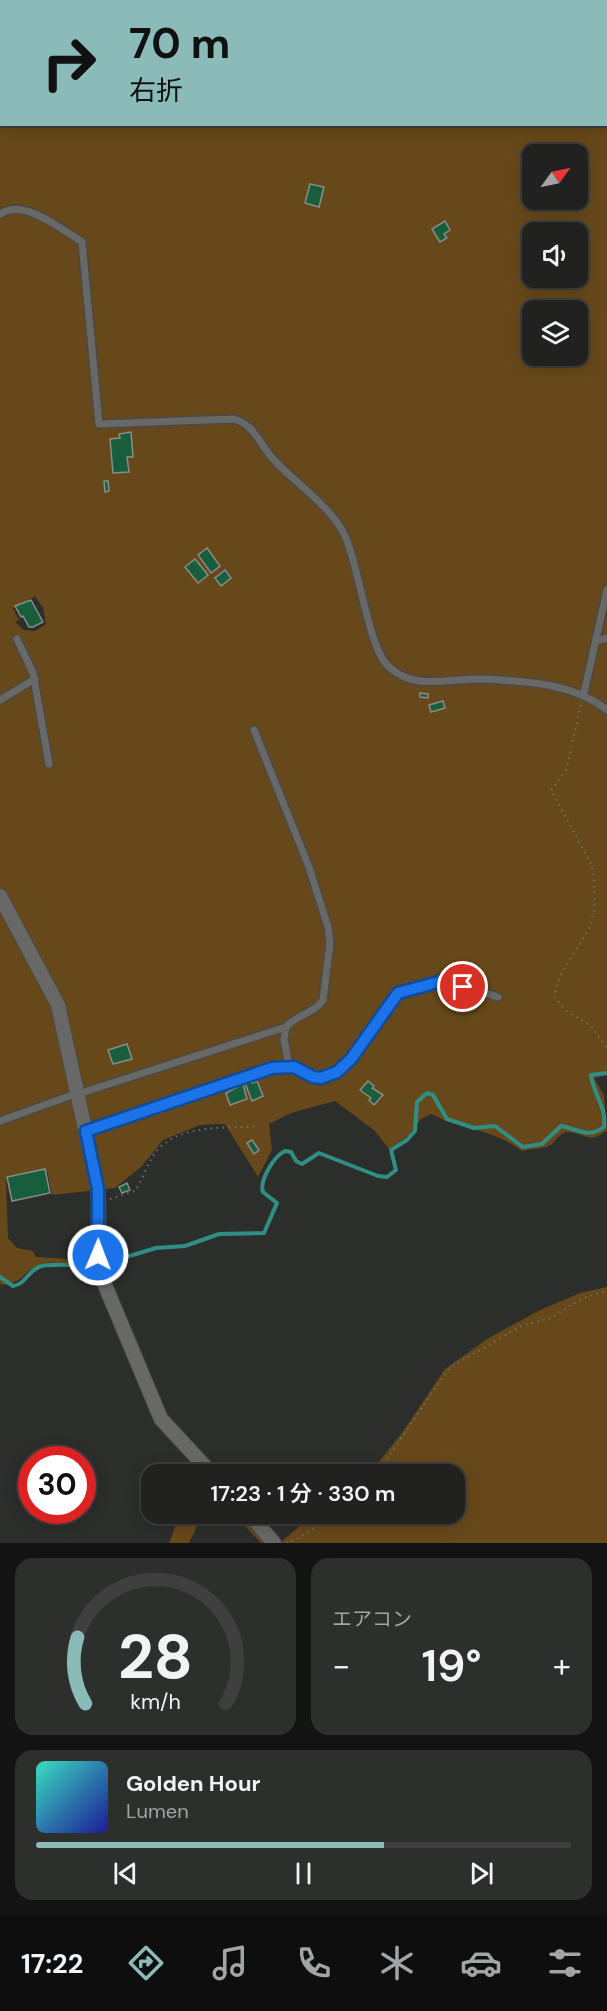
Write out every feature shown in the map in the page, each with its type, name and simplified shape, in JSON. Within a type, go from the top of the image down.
[{"type":"street","points":[[0,896],[55,996],[78,1093],[98,1200],[99,1271],[161,1419],[203,1464]]},
{"type":"street","points":[[258,1524],[274,1543]]},
{"type":"lane","points":[[0,214],[18,209],[34,213],[82,242],[99,424],[234,419],[249,426],[272,458],[342,530],[376,645],[386,664],[394,671],[404,678],[424,682],[480,679],[532,683],[584,693],[607,710]]},
{"type":"lane","points":[[584,693],[607,590]]},
{"type":"lane","points":[[596,642],[607,638]]},
{"type":"lane","points":[[17,639],[35,679],[49,764]]},
{"type":"lane","points":[[0,700],[35,679]]},
{"type":"lane","points":[[0,1121],[78,1093],[286,1027],[298,1016],[320,1005],[323,1000],[330,943],[328,927],[309,867],[254,730]]},
{"type":"lane","points":[[86,1131],[226,1083],[289,1066],[313,1077],[321,1078],[337,1072],[351,1059],[401,990],[446,981],[498,998]]},
{"type":"lane","points":[[286,1027],[285,1040],[289,1066]]},
{"type":"path","points":[[584,693],[566,770],[551,790],[591,864],[593,877],[591,916],[587,930],[568,958],[555,997],[565,1010],[591,1026],[607,1048]]},
{"type":"path","points":[[98,1200],[121,1198],[135,1191],[147,1166],[162,1145],[192,1131],[211,1127],[223,1129],[257,1126]]},
{"type":"path","points":[[384,1464],[444,1375],[453,1366],[521,1326],[551,1318],[583,1298],[607,1291]]},
{"type":"path","points":[[286,1543],[299,1538],[320,1524]]},
{"type":"shaded area","points":[[0,126],[607,126],[607,1075],[594,1078],[604,1095],[607,1130],[596,1137],[565,1132],[549,1146],[522,1151],[499,1138],[431,1114],[421,1119],[408,1136],[389,1149],[375,1131],[335,1101],[291,1113],[269,1124],[272,1150],[258,1177],[225,1124],[200,1125],[163,1140],[142,1166],[115,1188],[52,1195],[47,1171],[6,1179],[8,1238],[17,1248],[33,1251],[36,1257],[84,1260],[89,1255],[92,1228],[94,1228],[93,1263],[80,1265],[46,1263],[34,1267],[21,1278],[2,1285],[0,1283]],"holes":[[[35,596],[43,608],[46,624],[35,631],[24,630],[15,622],[19,620],[13,608]]]},
{"type":"shaded area","points":[[607,1287],[607,1543],[280,1543],[302,1524],[465,1524],[465,1464],[377,1464],[402,1433],[445,1369],[487,1339],[538,1311],[580,1293]]},
{"type":"shaded area","points":[[176,1524],[198,1524],[189,1543],[169,1543]]},
{"type":"shaded area","points":[[243,1524],[257,1524],[277,1543],[261,1543]]},
{"type":"building","points":[[310,184],[324,187],[319,207],[305,203]]},
{"type":"building","points":[[445,221],[450,230],[444,234],[447,238],[440,242],[432,229]]},
{"type":"building","points":[[131,432],[133,457],[127,457],[129,472],[113,473],[110,439],[120,438],[119,434]]},
{"type":"building","points":[[104,481],[108,481],[109,491],[105,492]]},
{"type":"building","points":[[207,548],[220,566],[211,573],[198,555]]},
{"type":"building","points":[[195,559],[208,575],[198,583],[185,567]]},
{"type":"building","points":[[225,570],[231,578],[221,586],[215,578]]},
{"type":"building","points":[[31,600],[43,622],[29,627],[15,606]]},
{"type":"building","points":[[420,693],[428,694],[428,698],[420,697]]},
{"type":"building","points":[[443,701],[445,708],[431,712],[429,705]]},
{"type":"building","points":[[127,1044],[132,1059],[113,1064],[108,1050]]},
{"type":"building","points":[[251,1081],[252,1083],[257,1081],[263,1096],[252,1101],[245,1083]]},
{"type":"building","points":[[368,1081],[374,1086],[372,1088],[383,1095],[374,1105],[369,1100],[371,1098],[360,1090]]},
{"type":"building","points":[[243,1084],[247,1099],[230,1105],[226,1093]]},
{"type":"building","points":[[252,1140],[259,1150],[254,1154],[247,1143]]},
{"type":"building","points":[[45,1169],[50,1193],[12,1201],[7,1177]]},
{"type":"building","points":[[127,1183],[130,1190],[122,1193],[119,1187]]},
{"type":"waterway","points":[[103,1264],[156,1248],[185,1246],[219,1234],[264,1233],[277,1203],[263,1192],[263,1182],[272,1163],[285,1151],[291,1152],[296,1161],[302,1164],[319,1153],[378,1176],[387,1177],[396,1170],[391,1150],[407,1140],[415,1131],[417,1102],[427,1093],[433,1095],[447,1119],[474,1128],[495,1126],[523,1147],[542,1144],[561,1126],[588,1133],[598,1131],[604,1127],[604,1113],[591,1075],[607,1073]]},
{"type":"waterway","points":[[0,1277],[13,1286],[21,1283],[35,1269],[44,1266],[95,1265]]},
{"type":"route","points":[[98,1255],[98,1189],[86,1131],[272,1068],[294,1067],[313,1077],[321,1078],[337,1072],[351,1059],[401,990],[442,981],[463,987]]}]
